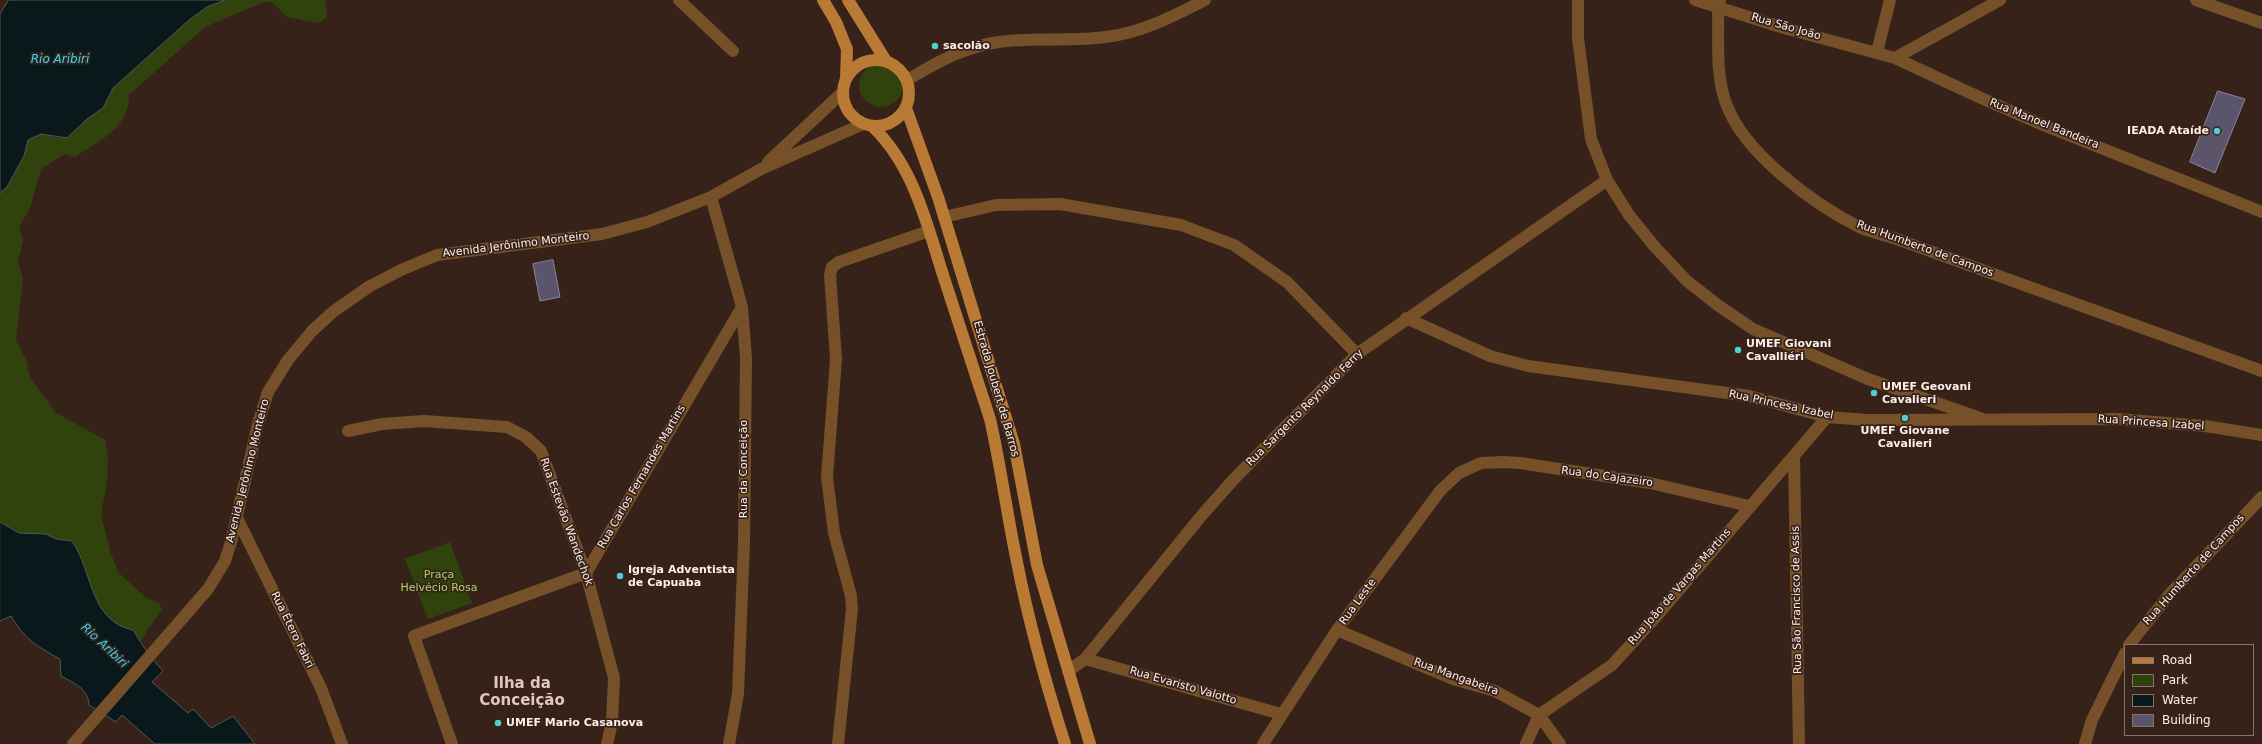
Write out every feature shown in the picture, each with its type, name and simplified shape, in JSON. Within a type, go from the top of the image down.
[{"type":"main road","points":[[824,0],[836,22],[847,49],[846,79],[842,92],[848,111],[852,116],[867,125],[885,125],[898,119],[906,108],[910,94],[907,80],[902,72],[886,61],[876,59],[864,62],[853,69],[846,79]]},
{"type":"main road","points":[[848,0],[886,61]]},
{"type":"main road","name":"Estrada Joubert de Barros","points":[[906,108],[944,217],[1014,444],[1038,565],[1090,744]]},
{"type":"main road","name":"Estrada Joubert de Barros","points":[[867,125],[885,139],[897,155],[919,201],[990,420],[998,454],[1017,562],[1036,647],[1065,744]]},
{"type":"street","points":[[679,0],[732,51]]},
{"type":"street","points":[[907,80],[942,60],[974,47],[1014,41],[1106,37],[1170,18],[1205,0]]},
{"type":"street","points":[[1578,0],[1578,38],[1591,139],[1607,180],[1629,215],[1655,247],[1687,281],[1719,306],[1753,329],[1868,379],[1989,421]]},
{"type":"street","name":"Rua São João","points":[[1695,0],[1719,3],[1784,28],[1877,52]]},
{"type":"street","points":[[1877,52],[1890,0]]},
{"type":"street","points":[[1895,58],[2000,0]]},
{"type":"street","points":[[2196,0],[2262,23]]},
{"type":"street","name":"Rua Humberto de Campos","points":[[1719,3],[1722,84],[1725,102],[1736,126],[1764,158],[1819,204],[1863,228],[2262,371]]},
{"type":"street","name":"Rua Manoel Bandeira","points":[[1877,52],[1895,58],[2023,116],[2262,212]]},
{"type":"street","name":"Avenida Jerônimo Monteiro","points":[[761,169],[842,92]]},
{"type":"street","name":"Avenida Jerônimo Monteiro","points":[[73,744],[208,589],[225,561],[237,518],[258,424],[268,392],[288,360],[312,331],[334,311],[370,286],[401,270],[437,255],[602,234],[646,222],[711,197],[761,169],[867,125]]},
{"type":"street","name":"Rua Sargento Reynaldo Ferry","points":[[1068,671],[1085,658],[1234,479],[1356,354],[1607,180]]},
{"type":"street","name":"Rua da Conceição","points":[[711,197],[742,306],[746,358],[744,543],[738,694],[729,744]]},
{"type":"street","points":[[944,217],[996,205],[1060,204],[1181,225],[1234,245],[1286,282],[1356,354]]},
{"type":"street","points":[[838,744],[852,609],[851,596],[834,533],[827,477],[836,359],[830,275],[832,267],[839,262],[929,231]]},
{"type":"street","name":"Rua Carlos Fernandes Martins","points":[[586,573],[742,306]]},
{"type":"street","name":"Rua Princesa Izabel","points":[[1406,318],[1490,356],[1528,366],[1749,396],[1827,416],[1868,420],[1989,421],[2117,419],[2205,426],[2262,435]]},
{"type":"street","name":"Rua João de Vargas Martins","points":[[1539,716],[1612,665],[1654,620],[1749,506],[1794,456],[1827,416]]},
{"type":"street","name":"Rua Estevão Wandechok","points":[[348,431],[382,424],[424,421],[507,427],[526,437],[541,451],[586,573],[614,678],[612,722],[607,744]]},
{"type":"street","name":"Rua São Francisco de Assis","points":[[1794,456],[1799,744]]},
{"type":"street","name":"Rua do Cajazeiro","points":[[1465,470],[1481,464],[1502,462],[1520,463],[1650,483],[1749,506]]},
{"type":"street","name":"Rua Leste","points":[[1263,744],[1281,714],[1337,630],[1440,491],[1459,473],[1465,470]]},
{"type":"street","name":"Rua Humberto de Campos","points":[[2130,644],[2169,594],[2262,497]]},
{"type":"street","name":"Rua Étero Fabri","points":[[237,518],[321,688],[342,744]]},
{"type":"street","points":[[452,744],[414,636],[586,573]]},
{"type":"street","name":"Rua Mangabeira","points":[[1337,630],[1454,679],[1495,691],[1539,716],[1560,744]]},
{"type":"street","points":[[2085,744],[2092,720],[2124,655]]},
{"type":"street","name":"Rua Evaristo Valotto","points":[[1085,658],[1281,714]]},
{"type":"street","points":[[1526,744],[1539,716]]},
{"type":"green space","points":[[225,0],[325,0],[327,11],[326,18],[318,23],[287,17],[272,2],[264,2],[205,27],[129,95],[124,117],[103,139],[75,157],[65,154],[41,169],[30,208],[19,227],[23,241],[18,262],[23,279],[16,340],[26,360],[30,377],[55,412],[105,440],[108,457],[107,482],[101,514],[110,551],[118,572],[146,598],[159,603],[162,609],[141,641],[133,630],[119,625],[108,617],[100,606],[79,553],[72,541],[56,539],[46,534],[19,533],[0,522],[0,193],[7,187],[24,156],[28,140],[41,134],[58,138],[103,108],[113,88],[189,20],[207,7]]},
{"type":"green space","points":[[881,63],[893,67],[899,73],[903,85],[899,97],[893,103],[881,107],[869,103],[863,97],[859,85],[863,73],[869,67]]},
{"type":"green space","name":"Praça Helvécio Rosa","points":[[450,542],[472,603],[428,619],[405,559]]},
{"type":"water","name":"Rio Aribiri","points":[[9,0],[225,0],[207,7],[189,20],[113,88],[103,108],[87,119],[67,138],[41,134],[28,140],[24,156],[7,187],[0,193],[0,14]]},
{"type":"water","name":"Rio Aribiri","points":[[0,522],[19,533],[46,534],[56,539],[72,541],[79,553],[100,606],[108,617],[119,625],[133,630],[149,655],[163,671],[152,682],[188,713],[193,709],[211,728],[233,716],[255,744],[155,744],[122,715],[116,722],[89,705],[86,694],[83,690],[76,684],[61,676],[60,659],[44,650],[26,636],[11,616],[0,621]]},
{"type":"building","name":"IEADA Ataíde","points":[[2218,91],[2245,99],[2215,173],[2190,162]]},
{"type":"building","points":[[553,260],[560,297],[540,301],[533,264]]},
{"type":"place","name":"sacolão","points":[[935,46]]},
{"type":"place","name":"IEADA Ataíde","points":[[2217,131]]},
{"type":"place","name":"UMEF Giovani Cavalliéri","points":[[1738,350]]},
{"type":"place","name":"UMEF Geovani Cavalieri","points":[[1874,393]]},
{"type":"place","name":"UMEF Giovane Cavalieri","points":[[1905,418]]},
{"type":"place","name":"Igreja Adventista de Capuaba","points":[[620,576]]},
{"type":"place","name":"UMEF Mario Casanova","points":[[498,723]]},
{"type":"district","name":"Ilha da Conceição","points":[[522,692]]}]
